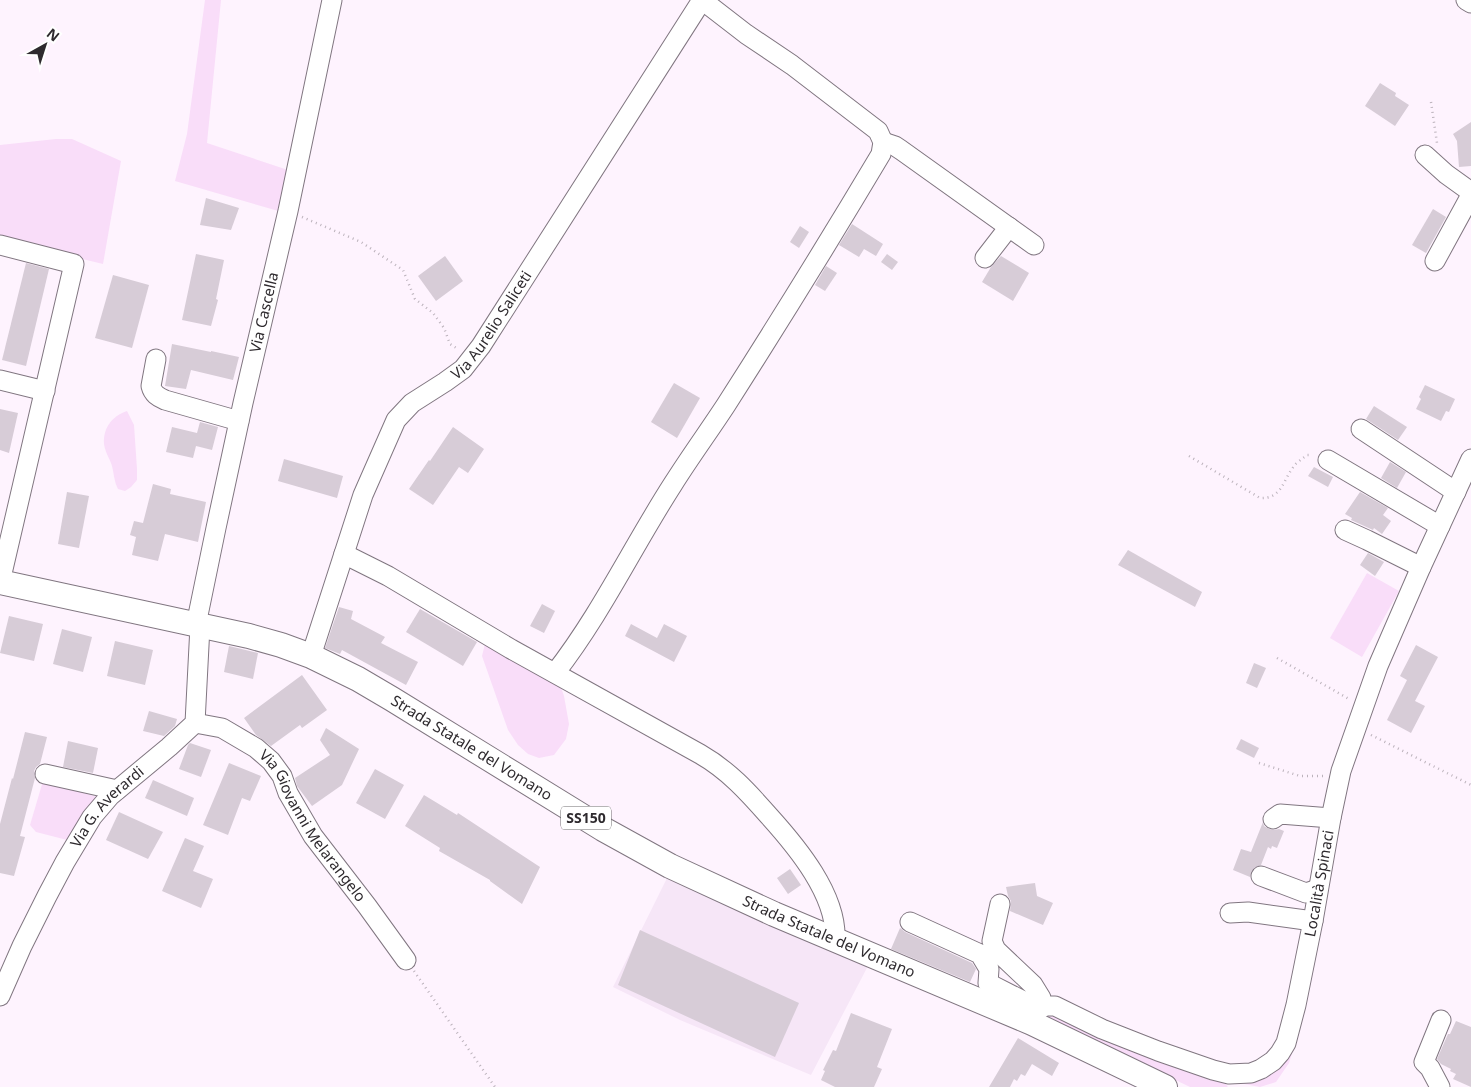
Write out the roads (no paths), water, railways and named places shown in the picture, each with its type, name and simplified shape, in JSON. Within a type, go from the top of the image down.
[{"type":"main road","name":"Strada Statale del Vomano","points":[[0,582],[267,641],[311,656],[380,692],[651,856],[725,892],[835,939],[1035,1016],[1166,1087]]},
{"type":"street","name":"Via Cascella","points":[[198,626],[216,528],[288,211],[332,0]]},
{"type":"street","points":[[555,673],[575,647],[672,485],[726,404],[881,154],[883,142],[878,131],[792,65],[746,34],[702,0]]},
{"type":"street","name":"Via Aurelio Saliceti","points":[[311,656],[363,495],[396,420],[407,407],[457,373],[472,358],[702,0]]},
{"type":"street","points":[[1466,0],[1471,4]]},
{"type":"street","points":[[883,142],[901,150],[1034,245]]},
{"type":"street","points":[[1425,154],[1441,170],[1471,193],[1435,261]]},
{"type":"street","points":[[985,258],[1009,227]]},
{"type":"street","points":[[0,245],[74,264],[0,582]]},
{"type":"street","points":[[156,359],[151,386],[157,396],[239,421]]},
{"type":"street","points":[[0,380],[45,391]]},
{"type":"street","points":[[1361,429],[1462,490]]},
{"type":"street","name":"Località Spinaci","points":[[1035,1016],[1046,1006],[1055,1006],[1102,1029],[1158,1051],[1229,1074],[1261,1069],[1280,1054],[1286,1043],[1294,1012],[1341,771],[1378,666],[1440,526],[1462,490],[1471,459]]},
{"type":"street","points":[[1328,460],[1440,526]]},
{"type":"street","points":[[1345,530],[1421,567]]},
{"type":"street","points":[[344,554],[402,583],[510,649],[712,761],[736,780],[785,834],[808,864],[828,904],[834,925],[835,939]]},
{"type":"street","points":[[194,723],[198,626]]},
{"type":"street","name":"Via G. Averardi","points":[[0,996],[30,929],[69,856],[96,812],[117,790],[169,747],[194,723]]},
{"type":"street","name":"Via Giovanni Melarangelo","points":[[194,723],[222,728],[256,748],[271,760],[282,776],[288,793],[313,836],[406,960]]},
{"type":"street","points":[[45,774],[117,790]]},
{"type":"street","points":[[1273,818],[1280,814],[1331,818]]},
{"type":"street","points":[[1261,876],[1306,893],[1318,889]]},
{"type":"street","points":[[910,922],[980,954],[989,969],[988,983],[1035,1016],[1041,998],[1033,985],[996,950],[992,941],[1000,904]]},
{"type":"street","points":[[1230,913],[1248,912],[1313,921]]},
{"type":"street","points":[[1440,1087],[1430,1068],[1424,1062],[1441,1020]]}]
